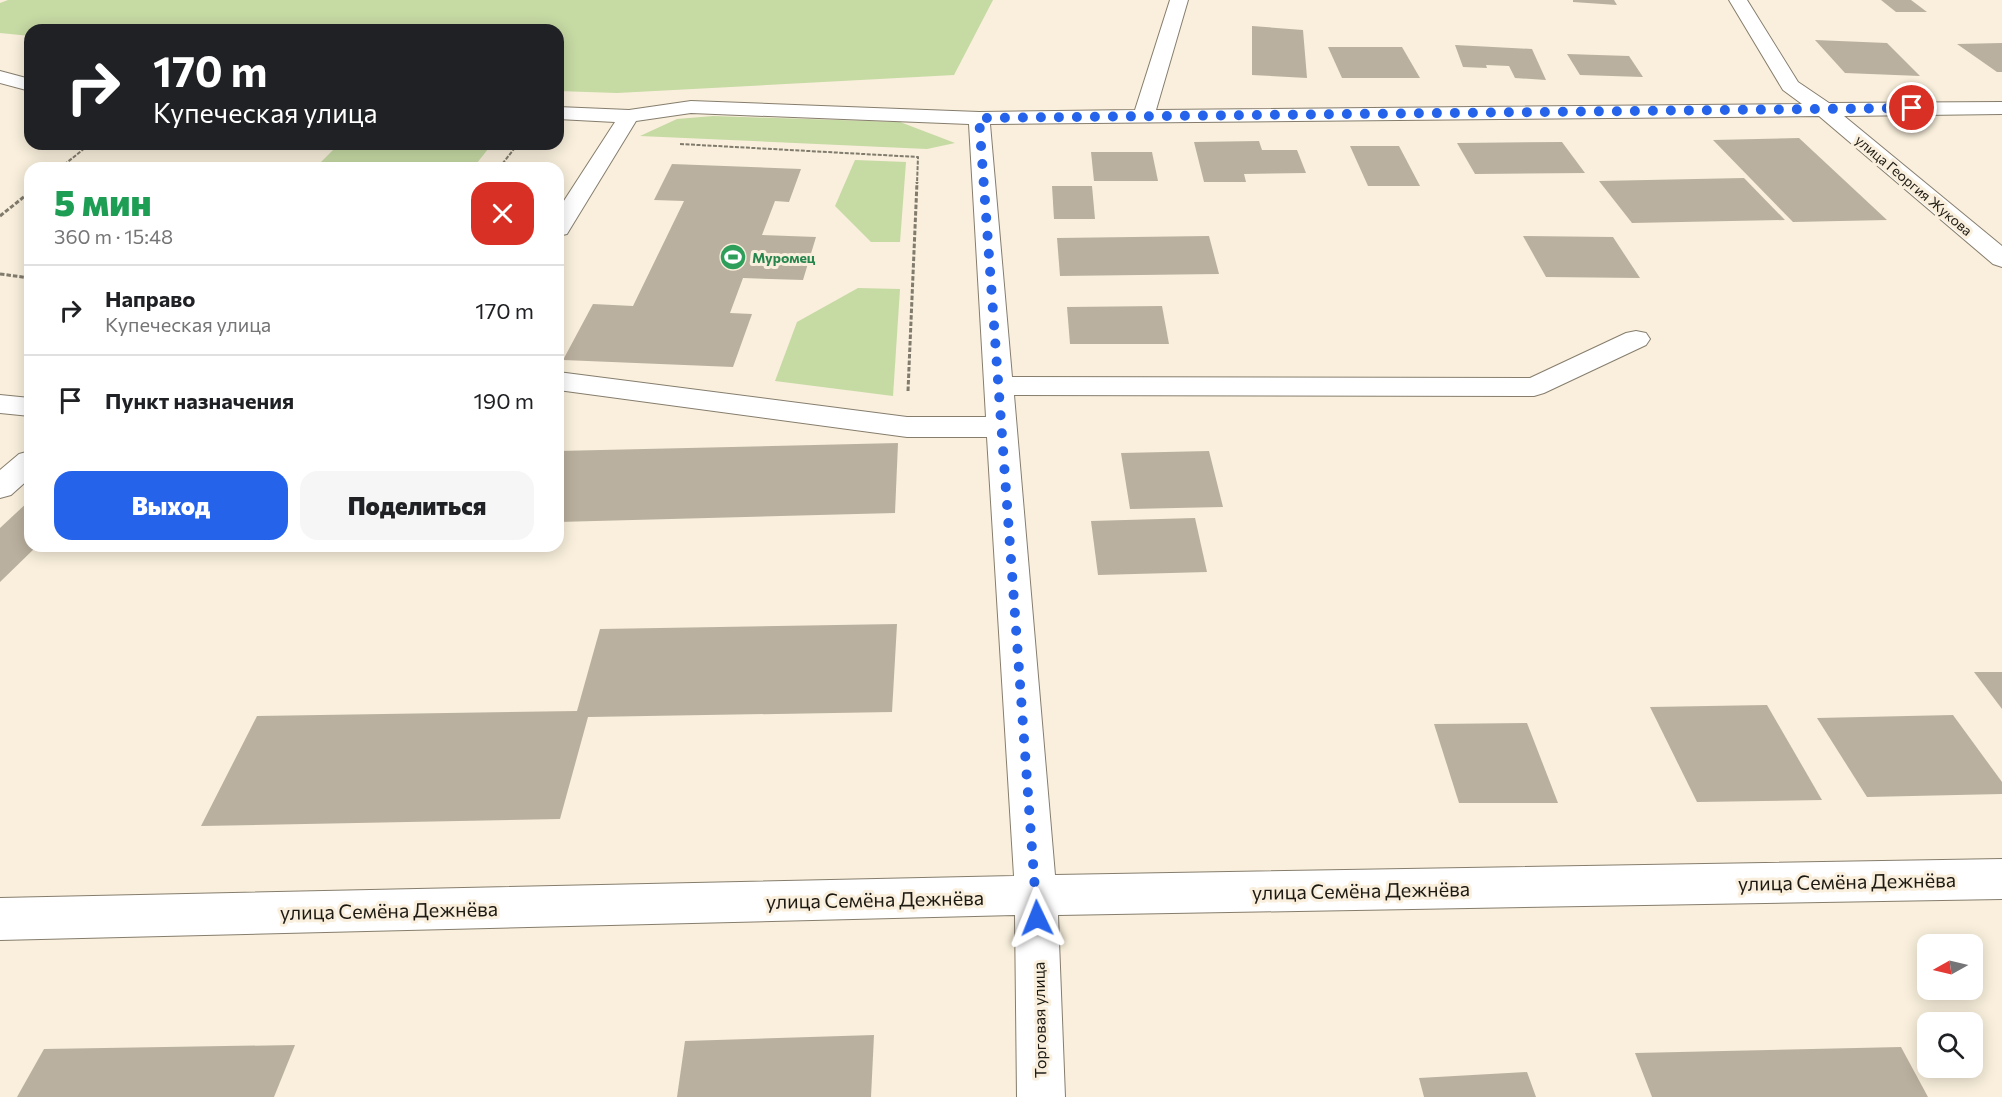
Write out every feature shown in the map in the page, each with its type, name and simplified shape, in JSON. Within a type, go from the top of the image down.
[{"type":"street","points":[[1144,116],[1179,0]]},
{"type":"street","name":"улица Георгия Жукова","points":[[1738,0],[1790,86],[1823,110],[2002,259]]},
{"type":"street","points":[[0,77],[24,83]]},
{"type":"street","points":[[564,113],[629,116],[691,107],[979,118],[2002,108]]},
{"type":"street","points":[[564,219],[629,116]]},
{"type":"street","name":"Торговая улица","points":[[979,118],[1036,895],[1041,1097]]},
{"type":"street","points":[[999,386],[1534,387],[1636,339]]},
{"type":"street","points":[[564,382],[907,428],[1002,427]]},
{"type":"street","points":[[0,404],[24,406]]},
{"type":"street","points":[[0,487],[24,466]]},
{"type":"street","name":"улица Семёна Дежнёва","points":[[0,919],[1036,895],[2002,879]]},
{"type":"path","points":[[613,141],[918,157],[907,428]]},
{"type":"path","points":[[68,162],[82,150]]},
{"type":"path","points":[[504,162],[513,150]]},
{"type":"path","points":[[0,216],[24,197]]},
{"type":"path","points":[[0,274],[24,277]]},
{"type":"green space","points":[[8,0],[993,0],[954,75],[617,93],[564,91],[564,24],[24,24],[24,35],[0,33],[0,3]]},
{"type":"green space","points":[[713,116],[900,122],[955,143],[927,149],[640,136],[677,119]]},
{"type":"green space","points":[[333,150],[487,150],[478,162],[321,162]]},
{"type":"green space","points":[[855,160],[906,162],[900,242],[871,242],[835,206]]},
{"type":"green space","points":[[858,288],[900,289],[893,396],[775,381],[797,322]]},
{"type":"building","points":[[1573,0],[1614,0],[1617,5],[1573,2]]},
{"type":"building","points":[[1881,0],[1911,0],[1927,12],[1896,12]]},
{"type":"building","points":[[1252,26],[1303,30],[1307,78],[1252,75]]},
{"type":"building","points":[[1815,40],[1887,43],[1920,76],[1845,73]]},
{"type":"building","points":[[2002,43],[2002,72],[1997,72],[1957,44]]},
{"type":"building","points":[[1455,45],[1532,49],[1546,80],[1515,78],[1509,66],[1463,67]]},
{"type":"building","points":[[1328,47],[1402,47],[1420,78],[1342,78]]},
{"type":"building","points":[[1567,54],[1629,56],[1643,77],[1580,75]]},
{"type":"building","points":[[1799,138],[1887,220],[1793,222],[1713,140]]},
{"type":"building","points":[[1259,141],[1262,150],[1297,150],[1306,173],[1244,174],[1246,182],[1204,182],[1194,142]]},
{"type":"building","points":[[1562,142],[1585,173],[1475,174],[1457,143]]},
{"type":"building","points":[[1350,146],[1399,146],[1420,186],[1368,186]]},
{"type":"building","points":[[1091,152],[1152,152],[1158,181],[1094,181]]},
{"type":"building","name":"Муромец","points":[[672,164],[801,169],[789,202],[775,201],[762,235],[816,237],[803,280],[743,278],[730,313],[752,314],[733,367],[564,360],[593,304],[633,306],[684,201],[654,200]]},
{"type":"building","points":[[1744,178],[1785,220],[1632,223],[1599,181]]},
{"type":"building","points":[[1052,186],[1092,186],[1095,219],[1054,219]]},
{"type":"building","points":[[1209,236],[1219,274],[1060,276],[1057,238]]},
{"type":"building","points":[[1523,236],[1613,237],[1640,278],[1546,277]]},
{"type":"building","points":[[1162,306],[1169,344],[1070,344],[1067,307]]},
{"type":"building","points":[[898,443],[895,513],[564,522],[564,451]]},
{"type":"building","points":[[1209,451],[1223,507],[1130,509],[1121,453]]},
{"type":"building","points":[[24,506],[24,552],[31,552],[0,582],[0,528]]},
{"type":"building","points":[[1195,518],[1207,572],[1098,575],[1091,521]]},
{"type":"building","points":[[897,624],[892,712],[588,717],[560,819],[201,826],[257,716],[577,711],[600,629]]},
{"type":"building","points":[[1974,672],[2002,672],[2002,709]]},
{"type":"building","points":[[1767,705],[1822,800],[1697,802],[1650,707]]},
{"type":"building","points":[[1953,715],[2002,782],[2002,794],[1867,797],[1817,718]]},
{"type":"building","points":[[1527,723],[1558,803],[1459,803],[1434,724]]},
{"type":"building","points":[[874,1035],[871,1097],[677,1097],[685,1041]]},
{"type":"building","points":[[295,1045],[274,1097],[17,1097],[44,1049]]},
{"type":"building","points":[[1901,1047],[1928,1097],[1652,1097],[1635,1053]]},
{"type":"building","points":[[1527,1072],[1536,1097],[1424,1097],[1419,1078]]},
{"type":"place","name":"Муромец","points":[[733,257]]},
{"type":"route","points":[[1037,918],[979,118],[1912,108]]}]
